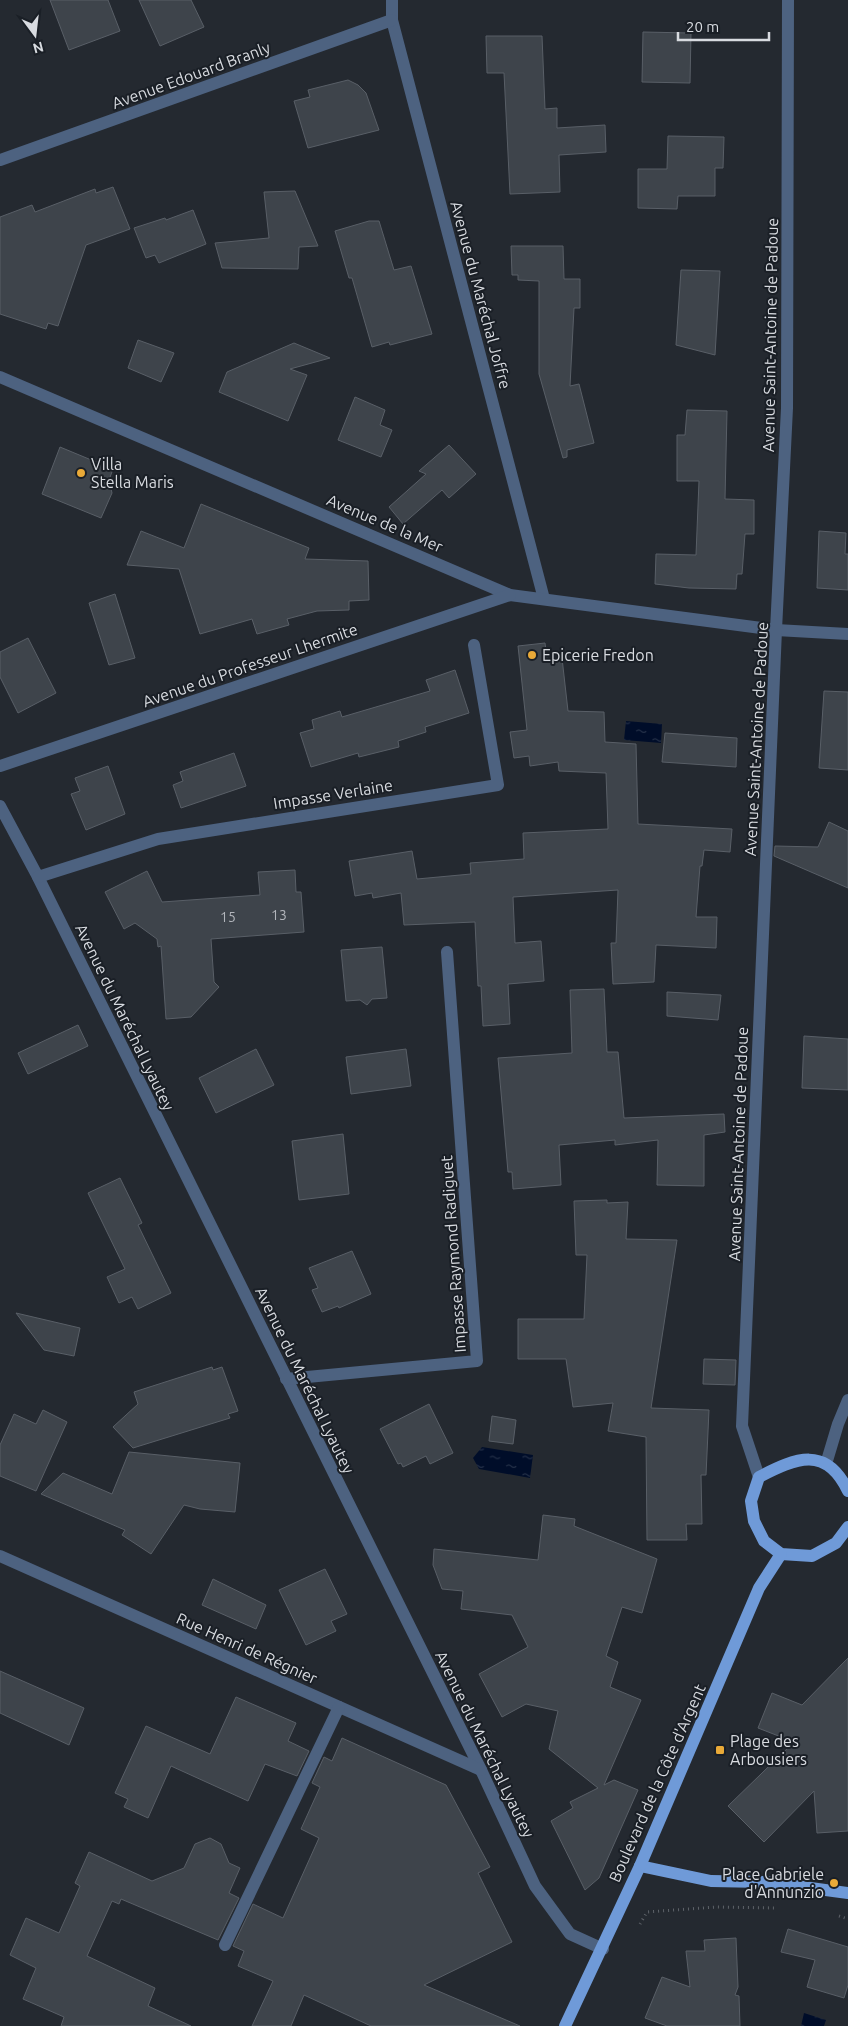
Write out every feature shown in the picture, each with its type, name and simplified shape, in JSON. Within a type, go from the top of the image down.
[{"type":"main road","points":[[848,1491],[843,1481],[826,1464],[807,1459],[787,1463],[760,1477],[751,1501],[754,1521],[764,1542],[782,1554],[812,1556],[836,1543],[848,1527]]},
{"type":"main road","name":"Boulevard de la Côte d'Argent","points":[[565,2026],[640,1866],[759,1588],[782,1554]]},
{"type":"main road","points":[[640,1866],[710,1881],[766,1882],[848,1893]]},
{"type":"street","name":"Avenue du Maréchal Joffre","points":[[392,0],[392,20],[544,598]]},
{"type":"street","name":"Avenue Saint-Antoine de Padoue","points":[[760,1477],[742,1426],[787,408],[788,0]]},
{"type":"street","name":"Avenue Edouard Branly","points":[[0,160],[392,20]]},
{"type":"street","name":"Avenue de la Mer","points":[[0,377],[510,594],[776,630],[848,634]]},
{"type":"street","name":"Avenue du Professeur Lhermite","points":[[0,766],[510,594]]},
{"type":"street","name":"Impasse Verlaine","points":[[38,877],[158,839],[498,785],[474,646]]},
{"type":"street","name":"Avenue du Maréchal Lyautey","points":[[0,806],[38,877],[481,1770],[534,1886],[570,1934],[602,1949]]},
{"type":"street","name":"Impasse Raymond Radiguet","points":[[286,1379],[478,1361],[447,952]]},
{"type":"street","points":[[826,1464],[838,1424],[848,1400]]},
{"type":"street","name":"Rue Henri de Régnier","points":[[0,1556],[481,1770]]},
{"type":"street","points":[[225,1945],[340,1707]]},
{"type":"path","points":[[639,1926],[647,1912],[716,1907],[784,1908]]},
{"type":"path","points":[[834,1915],[848,1919]]},
{"type":"water","points":[[626,721],[662,724],[661,743],[624,740]]},
{"type":"water","points":[[482,1447],[533,1455],[530,1478],[479,1469],[473,1458]]},
{"type":"water","points":[[804,2013],[826,2020],[824,2026],[801,2026]]},
{"type":"building","points":[[50,0],[108,0],[120,31],[69,50]]},
{"type":"building","points":[[139,0],[191,0],[204,27],[160,46]]},
{"type":"building","points":[[643,32],[691,33],[690,83],[642,82]]},
{"type":"building","points":[[486,36],[542,36],[545,109],[557,108],[557,128],[605,125],[606,152],[559,155],[560,192],[510,194],[504,73],[487,73]]},
{"type":"building","points":[[348,80],[358,85],[366,93],[379,130],[308,148],[294,101],[310,97],[308,90]]},
{"type":"building","points":[[668,136],[724,137],[723,168],[715,168],[715,196],[678,196],[677,209],[638,208],[638,169],[667,169]]},
{"type":"building","points":[[113,187],[130,229],[86,245],[58,326],[48,323],[46,329],[0,314],[0,217],[32,205],[35,212],[95,189],[96,193]]},
{"type":"building","points":[[295,191],[318,246],[299,247],[298,269],[222,268],[215,243],[269,238],[264,192]]},
{"type":"building","points":[[193,210],[206,244],[159,263],[155,255],[146,258],[134,228],[165,218],[166,220]]},
{"type":"building","points":[[369,221],[379,221],[394,270],[411,266],[432,334],[390,345],[389,342],[372,347],[352,278],[349,278],[335,231]]},
{"type":"building","points":[[511,246],[563,246],[564,279],[580,279],[580,308],[574,308],[570,386],[579,384],[594,443],[567,450],[567,457],[563,458],[539,374],[539,281],[518,280],[518,275],[512,275]]},
{"type":"building","points":[[681,270],[720,271],[715,355],[676,345]]},
{"type":"building","points":[[138,340],[174,353],[161,382],[128,368]]},
{"type":"building","points":[[294,343],[330,358],[290,369],[307,375],[288,421],[219,392],[227,372]]},
{"type":"building","points":[[355,397],[385,410],[380,425],[392,430],[381,457],[338,440]]},
{"type":"building","points":[[687,410],[727,411],[725,499],[754,500],[754,534],[745,534],[742,574],[737,574],[736,589],[689,588],[655,584],[656,554],[696,555],[699,481],[677,481],[677,435],[685,435]]},
{"type":"building","points":[[449,445],[476,474],[449,498],[442,490],[403,524],[389,507],[426,474],[419,471]]},
{"type":"building","name":"Villa Stella Maris","points":[[60,447],[113,469],[109,480],[112,493],[101,518],[42,494]]},
{"type":"building","points":[[201,504],[309,548],[305,559],[368,561],[369,600],[349,601],[349,610],[317,611],[287,619],[289,625],[257,634],[252,619],[200,634],[179,569],[127,565],[141,531],[184,548]]},
{"type":"building","points":[[819,531],[846,533],[845,554],[848,554],[848,590],[817,588]]},
{"type":"building","points":[[115,594],[135,658],[109,665],[89,603]]},
{"type":"building","points":[[28,638],[56,693],[18,713],[0,677],[0,652]]},
{"type":"building","points":[[545,643],[547,659],[562,658],[568,711],[604,712],[605,742],[636,744],[638,824],[732,829],[730,852],[704,850],[702,866],[700,866],[696,917],[717,917],[716,948],[656,945],[654,982],[613,984],[611,943],[616,943],[618,890],[513,897],[515,943],[541,941],[544,981],[508,984],[510,1024],[483,1026],[481,986],[478,986],[475,922],[404,925],[401,893],[373,898],[372,893],[355,896],[349,861],[412,851],[417,879],[471,874],[470,863],[524,859],[523,833],[608,829],[606,773],[559,771],[558,762],[530,766],[529,756],[514,758],[510,732],[527,730],[518,646]]},
{"type":"building","points":[[455,670],[469,713],[425,727],[426,732],[398,741],[399,747],[359,757],[358,753],[311,767],[300,733],[314,729],[312,720],[340,711],[342,717],[430,691],[426,680]]},
{"type":"building","points":[[824,691],[848,692],[848,770],[819,768]]},
{"type":"building","points":[[665,733],[737,738],[736,767],[662,762]]},
{"type":"building","points":[[234,753],[246,786],[181,808],[173,785],[183,781],[180,772]]},
{"type":"building","points":[[108,766],[125,814],[86,830],[71,794],[80,791],[75,778]]},
{"type":"building","points":[[829,822],[848,831],[848,888],[774,856],[775,846],[818,847]]},
{"type":"building","points":[[295,870],[296,892],[301,892],[304,932],[211,939],[214,982],[219,987],[191,1017],[166,1019],[161,946],[158,947],[157,939],[135,923],[124,929],[105,892],[147,871],[162,902],[260,895],[258,872]]},
{"type":"building","points":[[382,947],[387,998],[372,999],[367,1005],[360,1000],[346,1001],[341,950]]},
{"type":"building","points":[[604,989],[607,1052],[618,1052],[624,1118],[724,1114],[725,1132],[704,1135],[704,1186],[657,1185],[658,1140],[615,1145],[615,1140],[559,1145],[561,1185],[513,1189],[512,1172],[508,1172],[498,1058],[572,1053],[570,990]]},
{"type":"building","points":[[667,992],[721,995],[718,1020],[667,1016]]},
{"type":"building","points":[[78,1025],[88,1046],[28,1074],[18,1053]]},
{"type":"building","points":[[804,1036],[848,1039],[848,1090],[802,1088]]},
{"type":"building","points":[[256,1049],[274,1085],[216,1113],[199,1078]]},
{"type":"building","points":[[406,1049],[411,1086],[351,1094],[346,1057]]},
{"type":"building","points":[[343,1134],[349,1194],[299,1200],[292,1141]]},
{"type":"building","points":[[120,1178],[142,1223],[138,1225],[171,1293],[138,1309],[132,1297],[119,1303],[107,1277],[125,1269],[88,1193]]},
{"type":"building","points":[[607,1200],[607,1203],[628,1202],[626,1239],[677,1240],[651,1408],[709,1410],[706,1475],[701,1475],[702,1524],[686,1524],[687,1540],[647,1540],[646,1437],[608,1431],[613,1403],[573,1407],[566,1359],[518,1359],[518,1319],[584,1319],[587,1255],[576,1255],[574,1201]]},
{"type":"building","points":[[352,1251],[371,1294],[339,1308],[338,1306],[322,1312],[312,1290],[318,1288],[309,1268]]},
{"type":"building","points":[[16,1313],[80,1328],[74,1356],[44,1350]]},
{"type":"building","points":[[704,1359],[736,1360],[735,1385],[703,1384]]},
{"type":"building","points":[[212,1367],[213,1370],[222,1367],[238,1411],[228,1414],[230,1418],[133,1448],[113,1427],[138,1404],[134,1392]]},
{"type":"building","points":[[429,1404],[453,1453],[430,1464],[426,1456],[403,1467],[401,1463],[398,1464],[380,1429]]},
{"type":"building","points":[[43,1410],[67,1422],[36,1491],[0,1476],[0,1445],[14,1414],[36,1424]]},
{"type":"building","points":[[492,1416],[516,1420],[513,1444],[489,1441]]},
{"type":"building","points":[[129,1452],[240,1463],[235,1512],[200,1509],[184,1505],[151,1554],[122,1535],[125,1530],[41,1494],[63,1473],[112,1494]]},
{"type":"building","points":[[543,1515],[575,1519],[574,1526],[657,1559],[642,1613],[622,1607],[606,1656],[618,1662],[610,1687],[641,1700],[604,1785],[614,1780],[638,1790],[599,1878],[585,1890],[551,1821],[573,1808],[570,1802],[598,1788],[549,1749],[558,1711],[526,1704],[502,1717],[479,1674],[528,1647],[512,1615],[461,1609],[463,1591],[442,1589],[433,1565],[434,1549],[538,1560]]},
{"type":"building","points":[[325,1569],[347,1614],[331,1621],[336,1631],[306,1645],[279,1590]]},
{"type":"building","points":[[213,1579],[266,1605],[256,1629],[202,1605]]},
{"type":"building","points":[[848,1658],[848,1831],[817,1833],[814,1791],[764,1842],[728,1806],[794,1742],[758,1728],[772,1693],[802,1705]]},
{"type":"building","points":[[0,1671],[84,1708],[69,1745],[0,1713]]},
{"type":"building","points":[[236,1697],[296,1723],[288,1741],[309,1751],[297,1776],[265,1764],[248,1801],[171,1766],[148,1818],[124,1807],[128,1799],[115,1793],[146,1726],[210,1754]]},
{"type":"building","points":[[342,1738],[446,1785],[490,1867],[478,1873],[512,1942],[424,1985],[520,2026],[371,2026],[304,1995],[291,2026],[252,2026],[273,1981],[238,1966],[244,1951],[233,1946],[253,1904],[283,1918],[319,1838],[301,1829],[320,1787],[312,1783],[324,1757],[332,1761]]},
{"type":"building","points":[[210,1838],[221,1844],[229,1863],[240,1868],[229,1893],[239,1898],[218,1940],[121,1899],[119,1904],[112,1901],[87,1956],[155,1988],[148,2006],[191,2026],[61,2026],[64,2017],[23,1999],[36,1968],[10,1955],[26,1918],[59,1933],[80,1886],[75,1883],[89,1852],[152,1881],[184,1868],[195,1844]]},
{"type":"building","points":[[788,1929],[848,1947],[848,1985],[844,1998],[807,1987],[815,1960],[781,1952]]},
{"type":"building","points":[[736,1938],[738,1987],[735,1995],[739,1996],[740,2026],[667,2026],[645,2018],[662,1977],[690,1987],[686,1951],[705,1951],[704,1940]]},
{"type":"place","name":"Villa Stella Maris","points":[[81,473]]},
{"type":"place","name":"Epicerie Fredon","points":[[532,655]]},
{"type":"place","name":"Plage des Arbousiers","points":[[720,1750]]},
{"type":"place","name":"Place Gabriele d'Annunzio","points":[[834,1883]]}]
